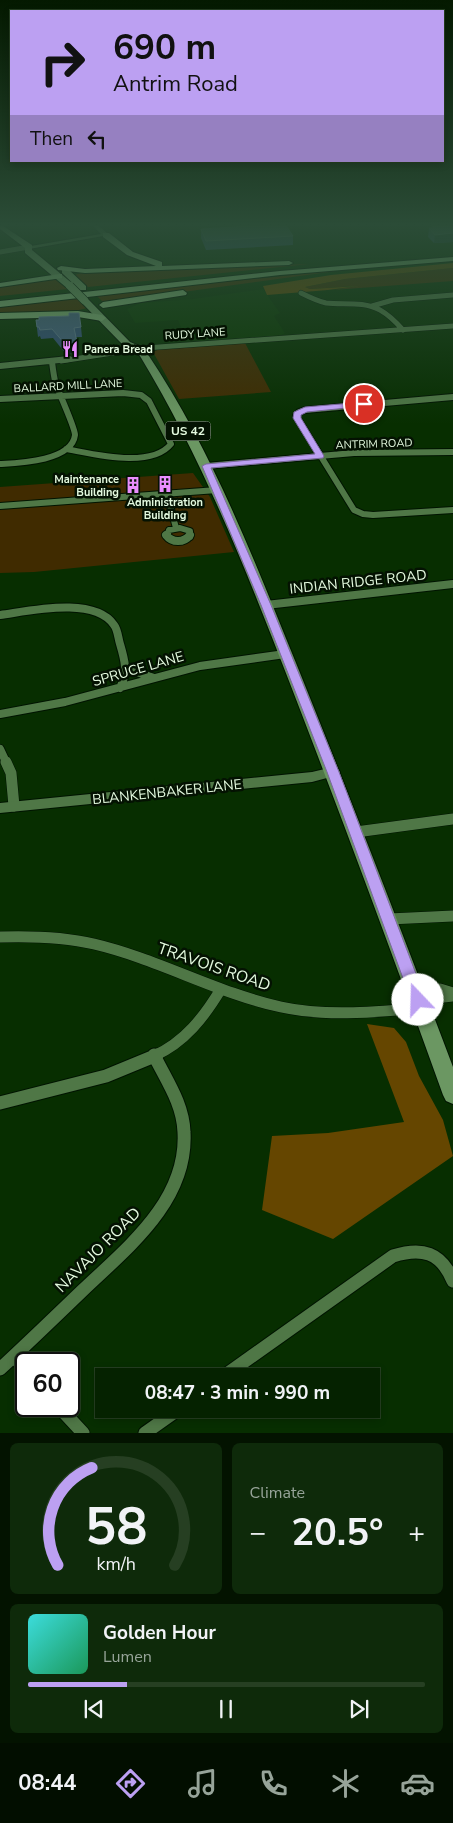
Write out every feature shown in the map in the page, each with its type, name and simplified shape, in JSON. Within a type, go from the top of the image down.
[{"type":"highway","points":[[0,298],[67,291]]},
{"type":"highway","points":[[0,304],[118,291]]},
{"type":"highway","points":[[65,314],[96,304],[194,291]]},
{"type":"highway","points":[[0,316],[65,314],[102,318]]},
{"type":"main road","name":"US 42","points":[[74,291],[84,300],[96,304],[102,318],[127,344],[139,349]]},
{"type":"main road","name":"US 42","points":[[85,291],[96,304],[116,318],[137,343],[170,397],[217,490],[266,605],[333,772],[453,1095]]},
{"type":"street","points":[[301,293],[320,301],[372,306],[387,312],[403,330]]},
{"type":"street","points":[[372,306],[393,300],[453,296]]},
{"type":"street","name":"RUDY LANE","points":[[0,366],[52,362],[139,349],[453,326]]},
{"type":"street","points":[[0,464],[40,460],[66,449],[74,441],[75,434],[55,382],[52,362]]},
{"type":"street","name":"BALLARD MILL LANE","points":[[0,399],[117,393],[138,394],[147,399],[170,441],[168,449],[150,456],[112,458],[66,449]]},
{"type":"street","points":[[453,397],[299,412],[297,418],[352,508],[359,513],[373,515],[453,510]]},
{"type":"street","name":"ANTRIM ROAD","points":[[206,466],[377,452],[453,452]]},
{"type":"street","points":[[0,506],[217,490]]},
{"type":"street","points":[[167,494],[176,528]]},
{"type":"street","name":"INDIAN RIDGE ROAD","points":[[266,605],[453,584]]},
{"type":"street","points":[[0,615],[66,608],[97,613],[110,620],[114,625],[128,669],[120,688]]},
{"type":"street","name":"SPRUCE LANE","points":[[1,715],[76,701],[154,678],[219,662],[285,654]]},
{"type":"street","points":[[128,669],[154,678]]},
{"type":"street","points":[[0,749],[11,773],[7,807]]},
{"type":"street","name":"BLANKENBAKER LANE","points":[[7,807],[294,779],[333,772]]},
{"type":"street","points":[[356,832],[453,819]]},
{"type":"street","points":[[389,919],[453,916]]},
{"type":"street","name":"TRAVOIS ROAD","points":[[0,937],[49,938],[94,944],[122,952],[221,989],[283,1007],[316,1012],[358,1013],[453,994]]},
{"type":"street","points":[[0,1103],[92,1081],[154,1055],[194,1027],[221,989]]},
{"type":"street","name":"NAVAJO ROAD","points":[[0,1369],[140,1236],[172,1193],[182,1162],[184,1136],[182,1115],[175,1093],[154,1055]]},
{"type":"street","points":[[235,1368],[393,1256],[407,1250],[421,1251],[433,1255],[444,1262],[453,1281]]},
{"type":"street","points":[[68,1417],[83,1433]]},
{"type":"street","points":[[145,1433],[166,1418]]},
{"type":"shaded area","points":[[0,291],[50,291],[0,296]]},
{"type":"shaded area","points":[[136,291],[191,291],[110,302],[102,301],[96,295]]},
{"type":"shaded area","points":[[250,291],[264,291],[280,313],[274,316],[285,333],[279,336],[202,341],[182,330],[178,320],[135,323],[127,309],[141,303],[193,299]]},
{"type":"shaded area","points":[[265,291],[317,291],[267,295]]},
{"type":"shaded area","points":[[76,297],[87,308],[75,311],[0,315],[0,306]]},
{"type":"shaded area","points":[[245,343],[271,392],[179,399],[153,352],[159,349]]},
{"type":"shaded area","points":[[193,473],[210,497],[234,552],[34,572],[0,573],[0,487]]},
{"type":"shaded area","points":[[367,1024],[394,1028],[406,1042],[419,1076],[443,1120],[453,1156],[333,1239],[262,1210],[272,1136],[328,1133],[404,1122]]},
{"type":"building","points":[[69,313],[79,313],[81,327],[74,328],[77,342],[65,344],[52,329],[40,330],[37,327],[36,320],[39,320],[39,317],[69,316]]},
{"type":"place","name":"Panera Bread","points":[[70,349]]},
{"type":"place","name":"Administration Building","points":[[165,484]]},
{"type":"place","name":"Maintenance Building","points":[[133,485]]},
{"type":"route","points":[[364,404],[305,410],[297,414],[297,418],[320,456],[206,466],[266,605],[272,624],[333,772],[418,1000]]}]
